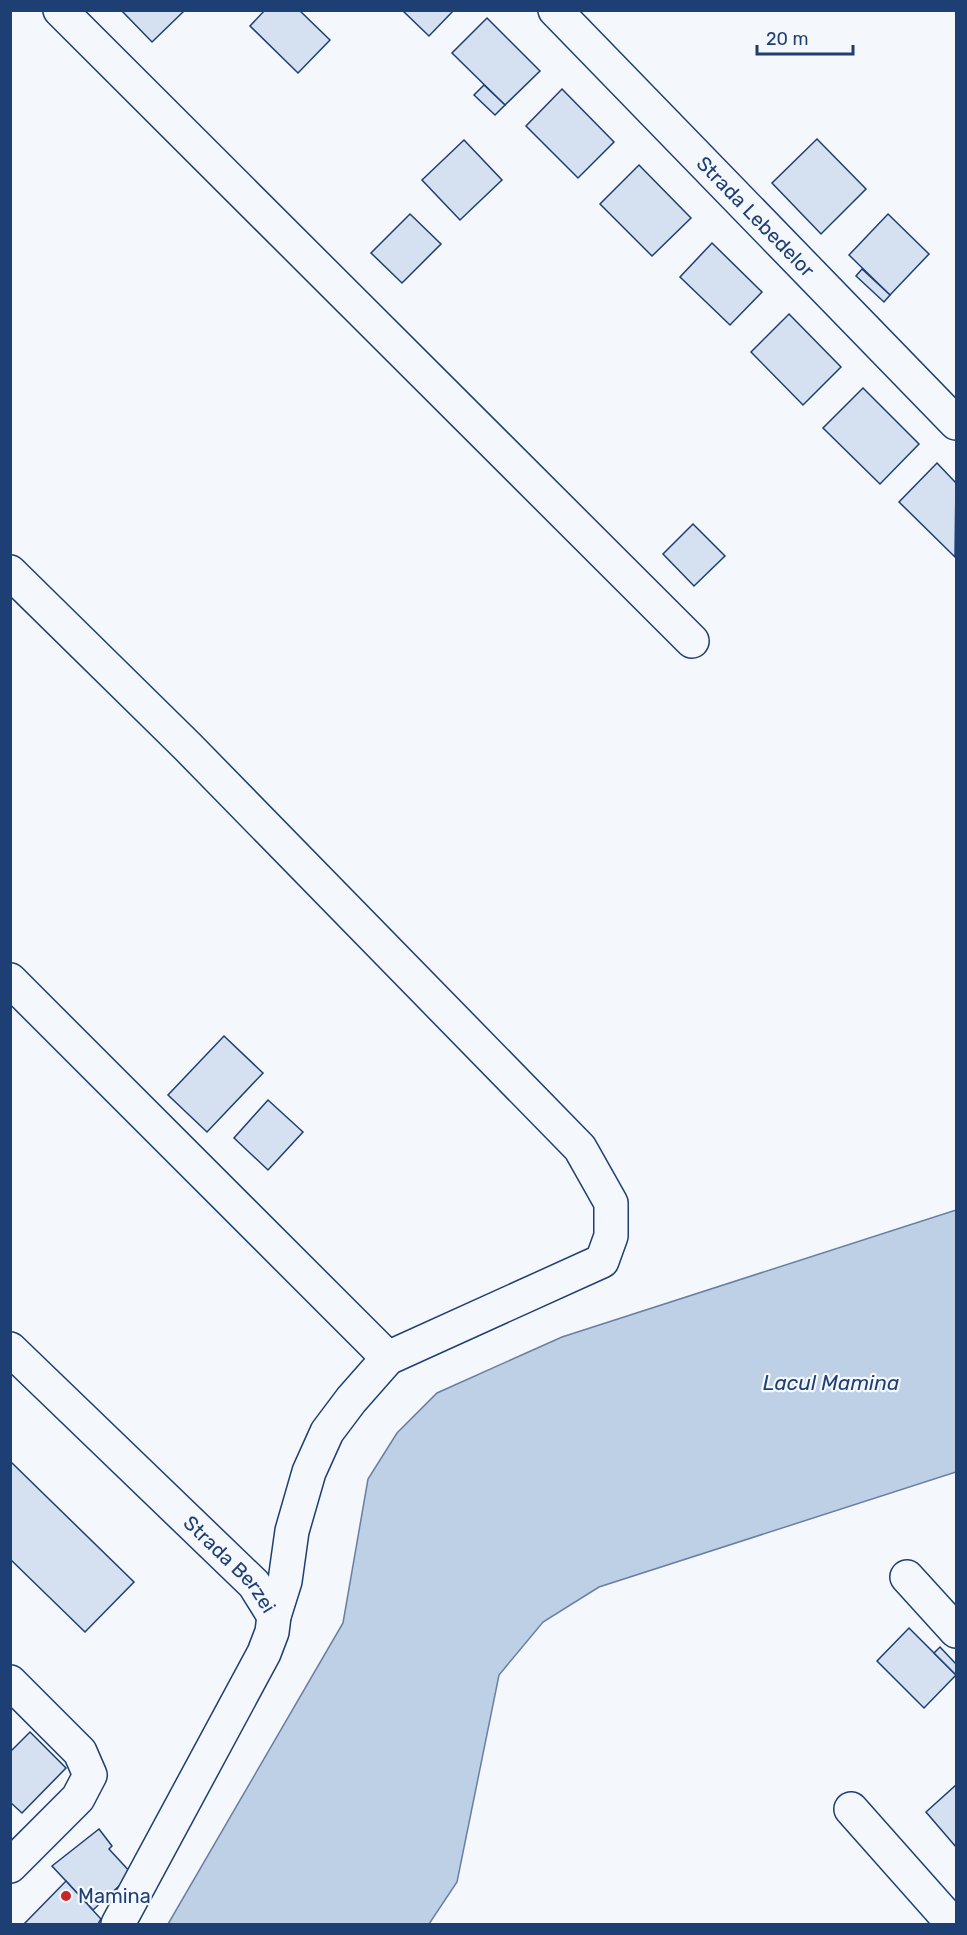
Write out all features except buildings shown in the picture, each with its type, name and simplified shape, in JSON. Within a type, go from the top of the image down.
[{"type":"street","points":[[60,10],[692,641]]},
{"type":"street","name":"Strada Lebedelor","points":[[555,10],[957,423]]},
{"type":"street","points":[[10,572],[188,747],[580,1148],[610,1203],[611,1236],[602,1261],[388,1358],[351,1400],[327,1432],[309,1472],[292,1531],[285,1581],[274,1616]]},
{"type":"street","points":[[10,980],[388,1358]]},
{"type":"street","name":"Strada Berzei","points":[[10,1349],[254,1584],[274,1616],[272,1632],[264,1653],[118,1924]]},
{"type":"street","points":[[906,1576],[957,1631]]},
{"type":"street","points":[[10,1682],[80,1752],[90,1775],[78,1798],[10,1866]]},
{"type":"street","points":[[852,1809],[953,1924]]},
{"type":"water","name":"Lacul Mamina","points":[[956,1210],[956,1472],[599,1587],[543,1622],[499,1675],[457,1882],[429,1924],[168,1924],[343,1623],[368,1479],[397,1433],[437,1393],[562,1337]]},
{"type":"place","name":"Mamina","points":[[66,1896]]}]
